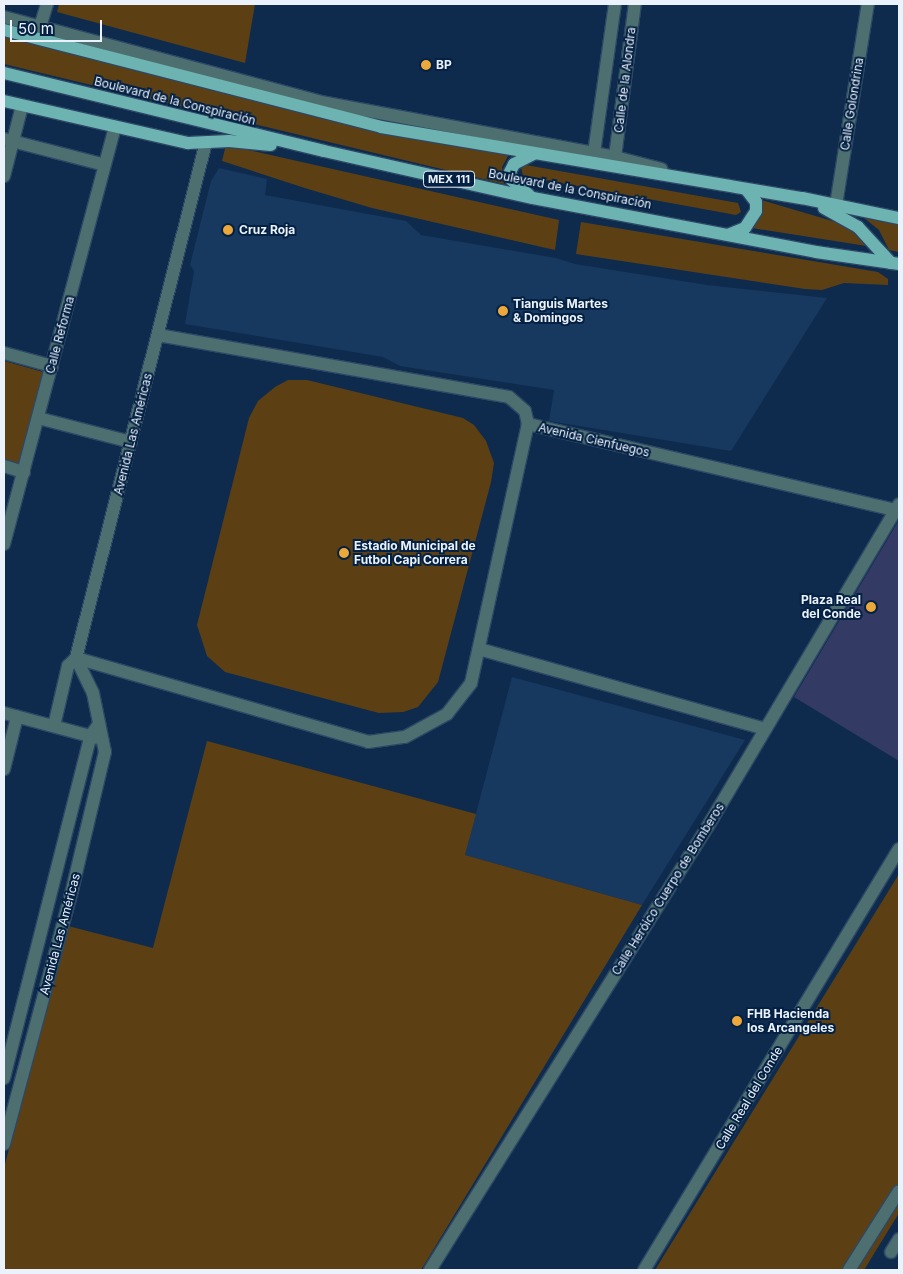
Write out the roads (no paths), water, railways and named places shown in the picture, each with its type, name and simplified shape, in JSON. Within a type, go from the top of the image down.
[{"type":"main road","name":"Boulevard de la Conspiración","points":[[4,30],[381,127],[802,198],[899,218]]},
{"type":"main road","name":"Boulevard de la Conspiración","points":[[4,73],[324,151],[533,198],[730,234],[816,252],[895,263]]},
{"type":"main road","points":[[4,101],[188,143],[229,140],[324,151]]},
{"type":"main road","points":[[533,198],[512,180],[510,172],[514,164],[534,154]]},
{"type":"main road","points":[[730,234],[745,228],[756,211],[756,202],[746,189]]},
{"type":"main road","points":[[802,198],[858,227],[895,263]]},
{"type":"street","points":[[40,27],[47,4]]},
{"type":"street","name":"Calle de la Alondra","points":[[594,153],[614,4]]},
{"type":"street","name":"Calle de la Alondra","points":[[615,157],[635,4]]},
{"type":"street","name":"Calle Golondrina","points":[[836,205],[868,4]]},
{"type":"street","points":[[4,17],[321,102],[615,157],[712,183]]},
{"type":"street","points":[[4,176],[8,140],[22,106]]},
{"type":"street","name":"Calle Reforma","points":[[4,544],[115,127]]},
{"type":"street","points":[[8,140],[105,165]]},
{"type":"street","name":"Avenida Las Américas","points":[[54,726],[68,666],[76,658],[206,142]]},
{"type":"street","name":"Avenida Cienfuegos","points":[[158,334],[509,397],[525,411],[528,424],[897,507]]},
{"type":"street","points":[[4,353],[52,366]]},
{"type":"street","points":[[38,418],[131,442]]},
{"type":"street","points":[[76,658],[368,742],[405,737],[447,714],[471,683],[528,424]]},
{"type":"street","points":[[4,466],[24,472]]},
{"type":"street","name":"Calle Heróico Cuerpo de Bomberos","points":[[430,1270],[765,729],[897,507]]},
{"type":"street","points":[[479,650],[765,729]]},
{"type":"street","points":[[76,658],[94,693],[99,724],[106,743]]},
{"type":"street","points":[[4,713],[91,735],[106,743]]},
{"type":"street","points":[[4,769],[17,717]]},
{"type":"street","name":"Avenida Las Américas","points":[[4,1078],[91,735],[99,724]]},
{"type":"street","name":"Avenida Las Américas","points":[[4,1144],[6,1128],[73,886],[106,743]]},
{"type":"street","name":"Calle Real del Conde","points":[[644,1270],[899,848]]},
{"type":"street","points":[[55,883],[73,886]]},
{"type":"street","points":[[849,1270],[899,1191]]},
{"type":"street","points":[[891,1252],[899,1239]]},
{"type":"place","name":"BP","points":[[426,65]]},
{"type":"place","name":"Cruz Roja","points":[[228,230]]},
{"type":"place","name":"Tianguis Martes & Domingos","points":[[503,311]]},
{"type":"place","name":"Estadio Municipal de Futbol Capi Correra","points":[[344,553]]},
{"type":"place","name":"Plaza Real del Conde","points":[[871,607]]},
{"type":"place","name":"FHB Hacienda los Arcangeles","points":[[737,1021]]}]
